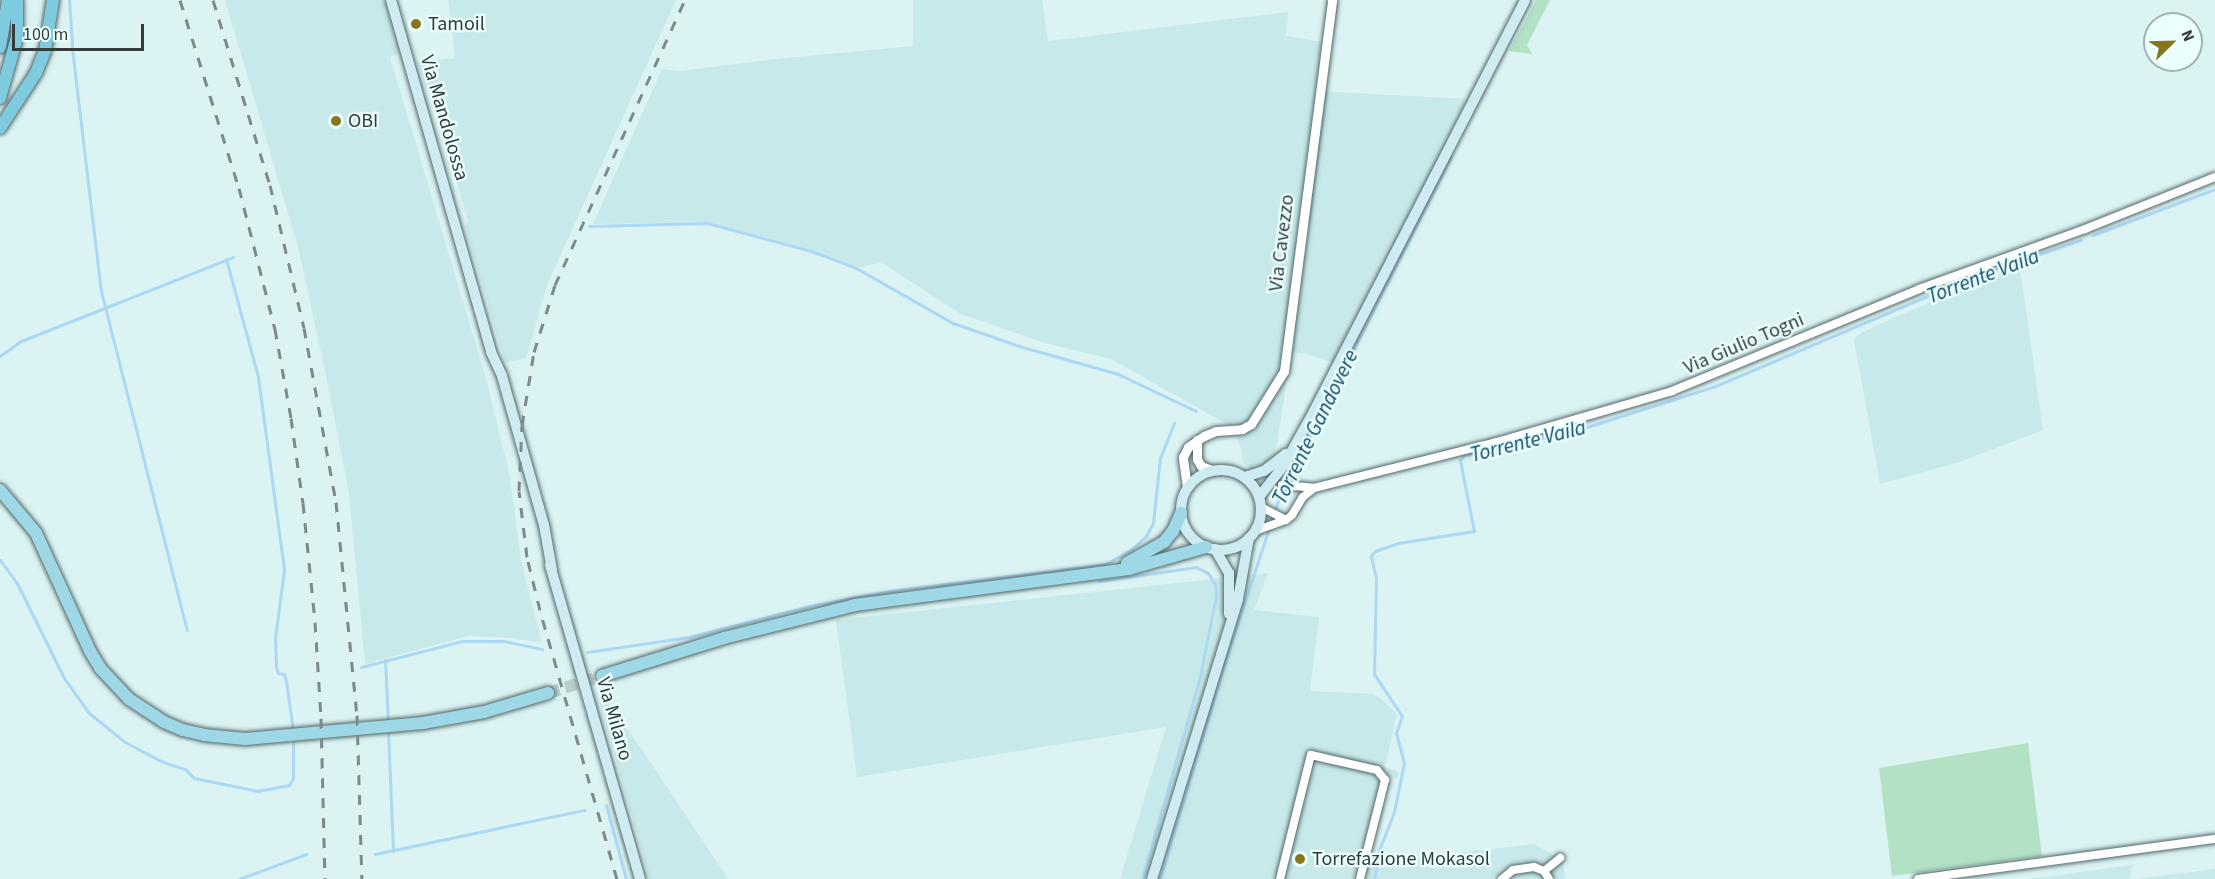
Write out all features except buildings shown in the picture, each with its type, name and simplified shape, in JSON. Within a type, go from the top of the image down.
[{"type":"highway","points":[[0,47],[8,0]]},
{"type":"highway","points":[[0,98],[17,37],[17,0]]},
{"type":"highway","points":[[0,128],[36,73],[42,58],[52,14],[52,0]]},
{"type":"main road","name":"Via Mandolossa","points":[[391,0],[452,212]]},
{"type":"main road","points":[[1152,879],[1238,599],[1262,505],[1525,0]]},
{"type":"main road","name":"Via Milano","points":[[452,212],[491,352],[502,376],[538,505],[552,570],[640,879]]},
{"type":"main road","points":[[1245,477],[1264,471],[1292,447]]},
{"type":"main road","points":[[1106,570],[1138,558],[1164,542],[1173,531],[1187,487],[1201,474],[1212,470],[1228,470],[1245,477],[1262,505]]},
{"type":"main road","points":[[0,489],[36,533],[90,651],[101,669],[129,699],[146,712],[183,730],[204,735],[245,739],[423,723],[484,712],[548,693]]},
{"type":"main road","points":[[1180,513],[1187,532],[1210,548],[1228,573],[1229,626]]},
{"type":"main road","points":[[602,675],[724,638],[855,605],[1129,568],[1210,548],[1235,547],[1255,533]]},
{"type":"street","name":"Via Cavezzo","points":[[1197,440],[1216,431],[1242,429],[1251,424],[1284,371],[1332,0]]},
{"type":"street","name":"Via Giulio Togni","points":[[1282,485],[1314,488],[1497,442],[1672,391],[1929,285],[2085,229],[2215,177]]},
{"type":"street","points":[[1197,440],[1197,459],[1201,466],[1212,470]]},
{"type":"street","points":[[1187,487],[1183,457],[1188,447],[1197,440]]},
{"type":"street","points":[[1255,533],[1286,520],[1292,515],[1303,497],[1314,488]]},
{"type":"street","points":[[1262,505],[1286,520]]},
{"type":"street","points":[[1280,879],[1311,755],[1377,771],[1385,780],[1360,879]]},
{"type":"street","points":[[1918,879],[2215,839]]},
{"type":"street","points":[[1502,879],[1513,870],[1534,867],[1546,875],[1560,858]]},
{"type":"shaded area","points":[[225,0],[386,0],[401,53],[390,57],[487,382],[509,472],[521,560],[542,643],[510,638],[468,636],[365,664],[349,493],[325,371],[298,247]]},
{"type":"shaded area","points":[[448,0],[676,0],[547,285],[526,358],[505,363],[465,227],[468,221],[430,91],[427,91],[418,62],[455,58]]},
{"type":"shaded area","points":[[913,0],[1042,0],[1048,41],[1288,12],[1286,36],[1322,42],[1316,91],[1466,99],[1432,177],[1334,363],[1303,353],[1291,353],[1274,461],[1254,471],[1243,463],[1241,448],[1232,427],[1111,359],[1045,343],[961,314],[881,262],[858,268],[811,251],[707,222],[593,224],[662,69],[680,71],[913,46]]},
{"type":"shaded area","points":[[2020,268],[2043,430],[1960,462],[1880,484],[1854,340],[1859,334],[1895,317],[1969,286]]},
{"type":"shaded area","points":[[1268,573],[1254,610],[1319,617],[1310,691],[1372,694],[1379,697],[1397,714],[1385,767],[1399,772],[1398,779],[1388,777],[1370,854],[1385,861],[1535,844],[1563,861],[1565,879],[1120,879],[1166,727],[857,777],[836,620]]},
{"type":"shaded area","points":[[599,690],[645,754],[728,879],[649,879],[599,698]]},
{"type":"shaded area","points":[[2132,865],[2130,879],[2026,879],[2045,877]]},
{"type":"shaded area","points":[[2215,869],[2215,879],[2136,879]]},
{"type":"green space","points":[[1536,0],[1550,0],[1527,45],[1532,54],[1509,51]]},
{"type":"green space","points":[[2028,743],[2042,856],[1892,876],[1879,768]]},
{"type":"waterway","points":[[69,0],[73,57],[101,291],[187,630]]},
{"type":"waterway","points":[[1308,224],[1325,91]]},
{"type":"waterway","name":"Torrente Gandovere","points":[[1160,879],[1223,668],[1281,492],[1451,157]]},
{"type":"waterway","name":"Torrente Vaila","points":[[2093,235],[2215,189]]},
{"type":"waterway","points":[[589,226],[707,223],[811,251],[856,268],[953,323],[1019,346],[1118,374],[1196,411]]},
{"type":"waterway","name":"Torrente Vaila","points":[[1374,879],[1379,850],[1394,812],[1404,763],[1396,733],[1402,716],[1374,674],[1376,578],[1371,556],[1375,551],[1398,543],[1474,531],[1460,460],[1464,455],[1574,431],[1713,387],[1975,276],[2081,240]]},
{"type":"waterway","points":[[0,356],[21,341],[233,257]]},
{"type":"waterway","points":[[226,259],[258,377],[284,570],[275,638],[276,667],[278,673],[284,674],[286,680],[293,731]]},
{"type":"waterway","points":[[587,652],[689,637],[809,606],[889,591],[1106,564],[1132,549],[1146,536],[1153,523],[1160,458],[1174,423]]},
{"type":"waterway","points":[[0,560],[17,583],[64,678],[89,713],[125,742],[163,762],[185,769],[194,778],[258,791],[289,785],[293,778],[293,738]]},
{"type":"waterway","points":[[1099,581],[1196,567],[1208,573],[1215,584],[1216,596],[1200,677],[1142,879]]},
{"type":"waterway","points":[[361,667],[462,641],[504,641],[542,649]]},
{"type":"waterway","points":[[385,660],[388,724]]},
{"type":"waterway","points":[[388,731],[393,851]]},
{"type":"waterway","points":[[606,805],[626,879]]},
{"type":"waterway","points":[[375,854],[584,810]]},
{"type":"waterway","points":[[239,879],[306,854]]},
{"type":"tunnel","points":[[548,693],[602,676]]},
{"type":"railway","points":[[180,0],[239,188],[275,329],[291,418],[303,503],[315,622],[321,718],[325,879]]},
{"type":"railway","points":[[213,0],[270,185],[304,328],[336,502],[357,715],[362,879]]},
{"type":"railway","points":[[617,879],[527,557],[519,491],[522,425],[534,352],[555,285],[685,0]]},
{"type":"place","name":"Tamoil","points":[[416,24]]},
{"type":"place","name":"OBI","points":[[336,121]]},
{"type":"place","name":"Torrefazione Mokasol","points":[[1300,859]]}]
